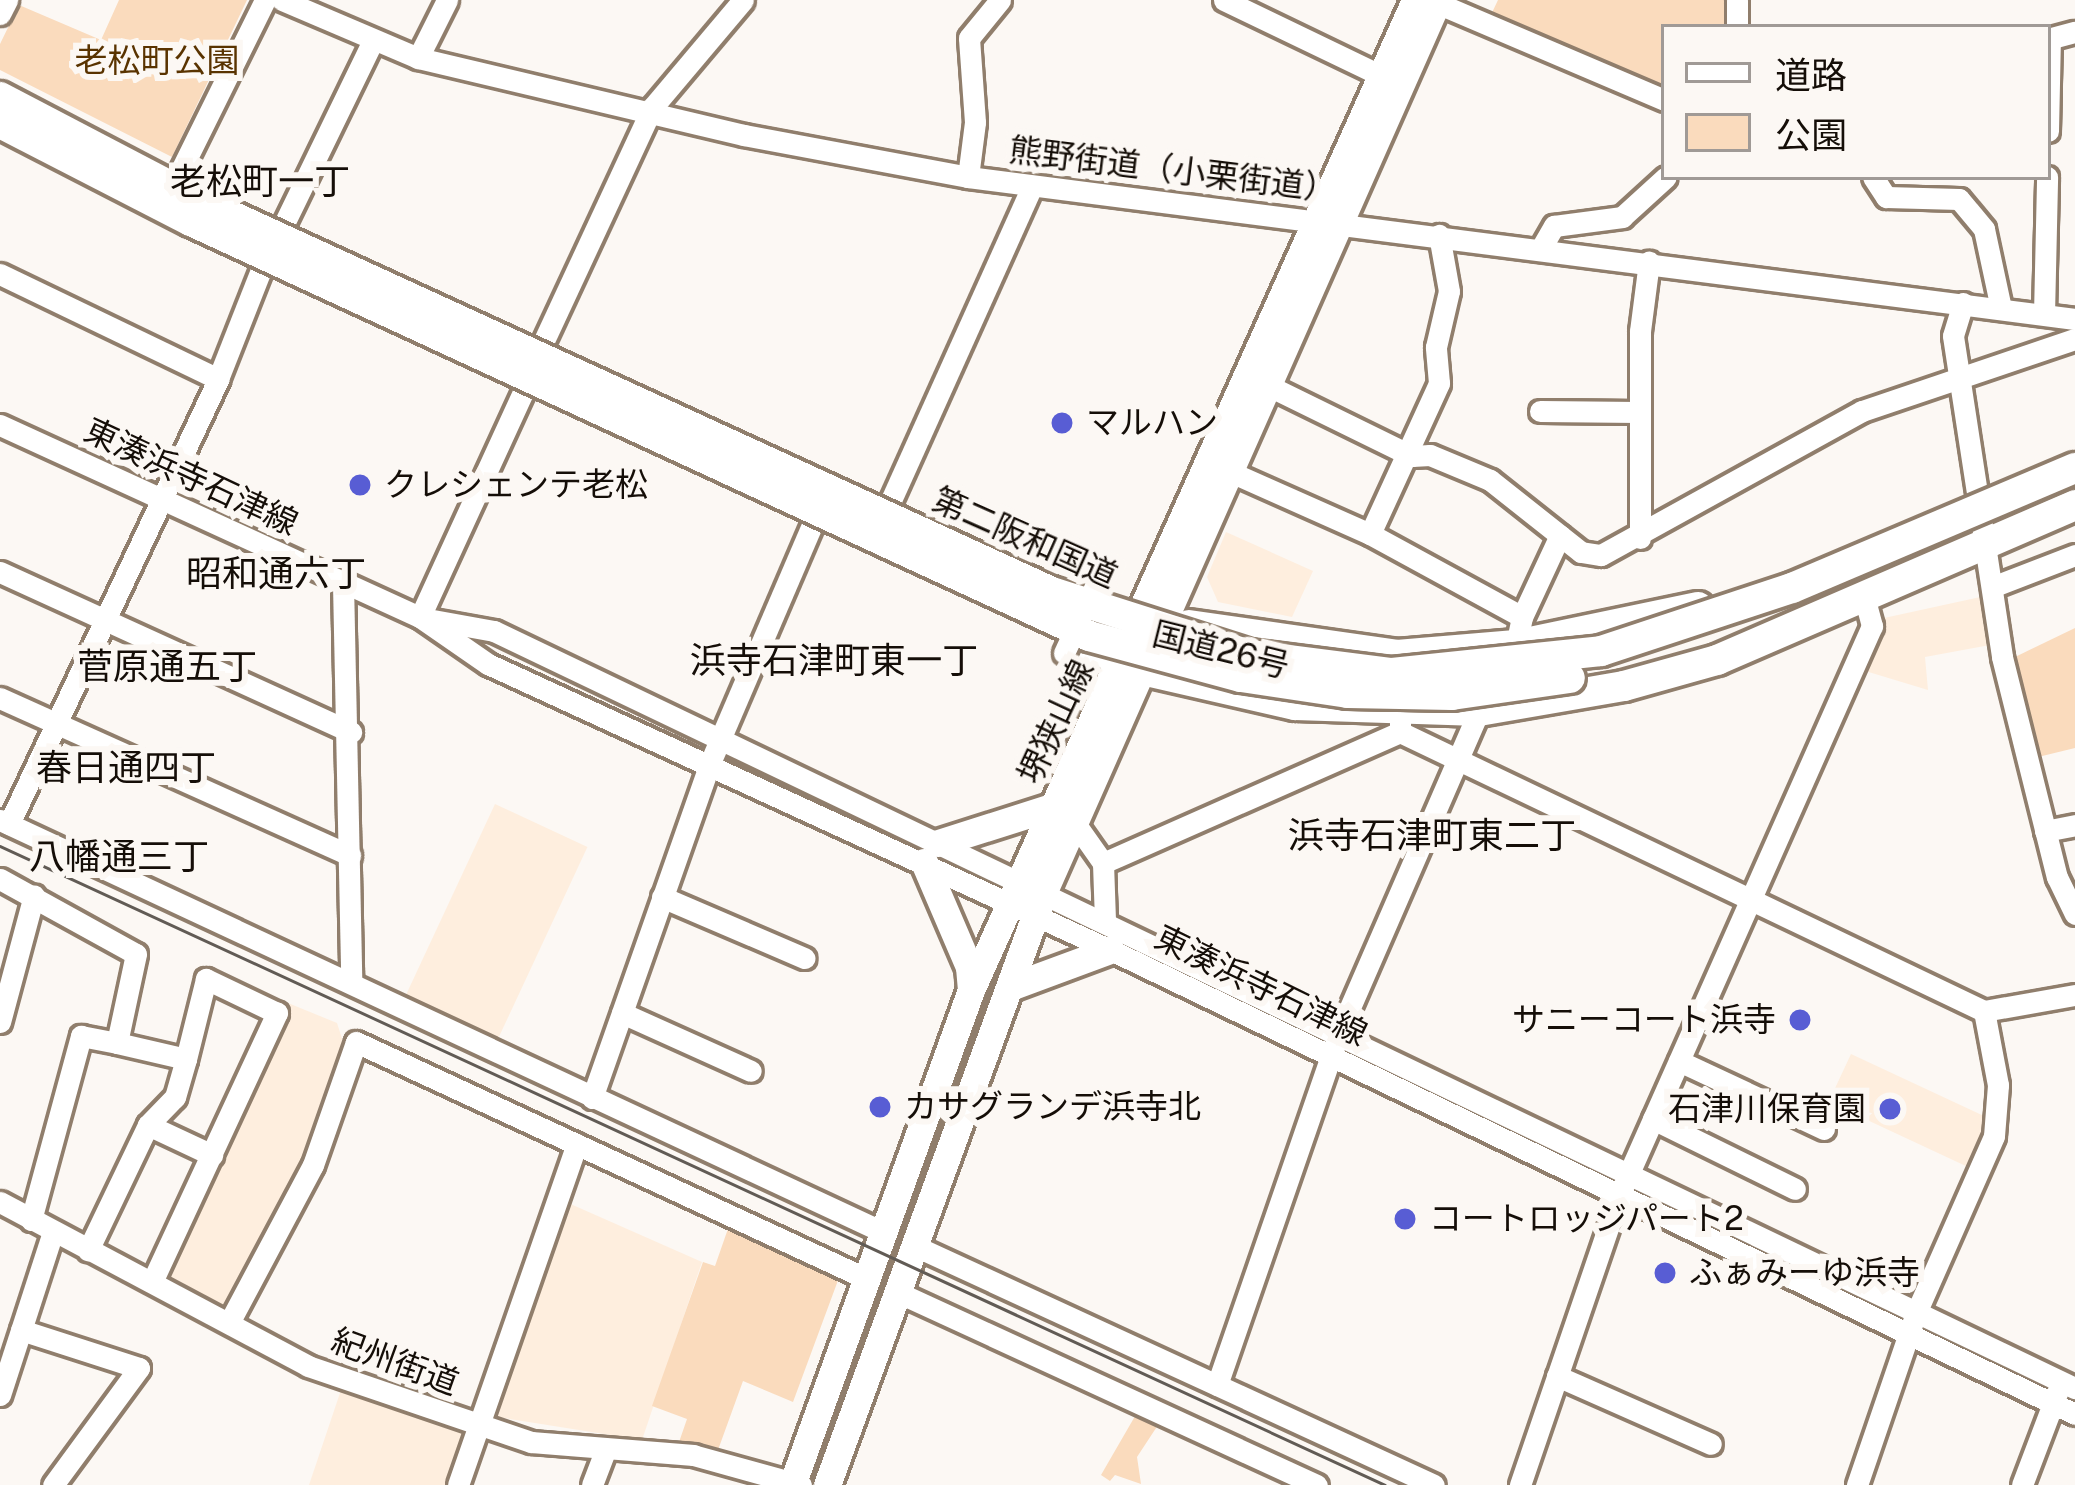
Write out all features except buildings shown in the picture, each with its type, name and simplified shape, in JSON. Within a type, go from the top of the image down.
[{"type":"highway","name":"国道26号","points":[[0,86],[282,228],[1054,587],[1152,617],[1397,655],[1745,592],[2075,453]]},
{"type":"highway","name":"第二阪和国道","points":[[0,97],[199,201],[1052,592],[1249,655],[1391,673],[1601,651],[1792,588],[2075,468]]},
{"type":"highway","name":"国道26号","points":[[0,126],[264,262],[1134,667],[1294,705],[1400,722],[1624,686],[1717,660],[2075,505]]},
{"type":"highway","name":"第二阪和国道","points":[[0,126],[190,221],[1089,636],[1298,688],[1452,695],[1610,670],[1711,639],[2075,491]]},
{"type":"main road","name":"堺狭山線","points":[[1152,617],[1234,474],[1382,76],[1430,1]]},
{"type":"main road","name":"堺狭山線","points":[[796,1484],[863,1276],[971,990],[1027,898],[1067,815],[1430,1]]},
{"type":"main road","points":[[971,990],[969,967],[931,852],[1067,815]]},
{"type":"main road","name":"堺狭山線","points":[[827,1485],[1010,987],[1027,898]]},
{"type":"main road","points":[[1010,987],[1110,950]]},
{"type":"street","points":[[0,14],[7,0]]},
{"type":"street","points":[[177,178],[265,0]]},
{"type":"street","name":"熊野街道（小栗街道）","points":[[282,0],[372,43],[418,58],[652,108],[744,135],[968,177],[2075,319]]},
{"type":"street","points":[[418,58],[447,0]]},
{"type":"street","points":[[541,347],[652,108],[742,0]]},
{"type":"street","points":[[968,177],[975,122],[969,38],[1000,0]]},
{"type":"street","points":[[1224,0],[1382,76]]},
{"type":"street","points":[[1430,1],[1661,99]]},
{"type":"street","points":[[282,228],[372,43]]},
{"type":"street","points":[[1540,250],[1554,226],[1622,217],[1663,180]]},
{"type":"street","points":[[1875,180],[1886,197],[1960,188],[1984,229],[2001,308]]},
{"type":"street","points":[[2044,314],[2047,180]]},
{"type":"street","points":[[887,508],[1032,187]]},
{"type":"street","points":[[1370,534],[1412,456],[1439,383],[1436,347],[1449,291],[1439,235]]},
{"type":"street","points":[[264,262],[218,379],[159,497],[108,620],[4,822],[351,979],[592,1098],[881,1231]]},
{"type":"street","points":[[1640,538],[1638,412],[1649,262]]},
{"type":"street","points":[[0,274],[218,379]]},
{"type":"street","points":[[1963,303],[1953,336],[1982,491],[1983,546],[2045,831],[2066,874],[2075,914]]},
{"type":"street","points":[[1269,386],[1412,456],[1430,455],[1490,480],[1581,552],[1601,555],[1640,538],[1862,411],[2075,340]]},
{"type":"street","points":[[421,617],[526,386]]},
{"type":"street","points":[[1540,412],[1638,412]]},
{"type":"street","name":"東湊浜寺石津線","points":[[0,425],[421,617],[494,632],[714,753]]},
{"type":"street","points":[[1234,474],[1370,534],[1519,631],[1560,536]]},
{"type":"street","points":[[592,1098],[714,753],[816,516]]},
{"type":"street","points":[[1992,587],[2075,555]]},
{"type":"street","points":[[0,572],[351,732]]},
{"type":"street","points":[[343,584],[351,732],[351,979]]},
{"type":"street","points":[[1064,653],[1096,584]]},
{"type":"street","points":[[1520,1485],[1629,1171],[1872,626],[1864,597]]},
{"type":"street","name":"東湊浜寺石津線","points":[[421,617],[488,664],[714,753],[931,852],[1027,898],[1110,950],[1629,1171],[1913,1324]]},
{"type":"street","points":[[0,698],[350,855]]},
{"type":"street","points":[[1217,1385],[1335,1045],[1464,757],[1478,711]]},
{"type":"street","points":[[1103,863],[1400,722],[1984,1011],[2075,995]]},
{"type":"street","points":[[1067,815],[1103,863],[1105,920]]},
{"type":"street","points":[[2045,831],[2075,825]]},
{"type":"street","points":[[0,879],[136,954],[117,1043]]},
{"type":"street","points":[[0,1022],[5,973],[34,896]]},
{"type":"street","points":[[662,897],[804,958]]},
{"type":"street","name":"東湊浜寺石津線","points":[[1027,898],[1105,920],[1618,1198],[2063,1391],[2075,1414]]},
{"type":"street","points":[[88,1250],[148,1125],[175,1097],[206,979],[278,1013],[152,1282]]},
{"type":"street","points":[[1857,1485],[1913,1324],[1994,1136],[1998,1085],[1984,1011]]},
{"type":"street","points":[[622,1013],[751,1071]]},
{"type":"street","points":[[31,1220],[80,1036],[186,1059]]},
{"type":"street","points":[[230,1322],[319,1151],[356,1042],[863,1276]]},
{"type":"street","points":[[1679,1060],[1824,1129]]},
{"type":"street","points":[[1653,1119],[1795,1189]]},
{"type":"street","points":[[148,1125],[212,1156]]},
{"type":"street","points":[[458,1485],[578,1144]]},
{"type":"street","name":"紀州街道","points":[[0,1202],[308,1366],[531,1442],[707,1458],[796,1484]]},
{"type":"street","points":[[0,1395],[53,1232]]},
{"type":"street","points":[[915,1246],[1434,1485]]},
{"type":"street","points":[[897,1292],[1317,1485]]},
{"type":"street","points":[[21,1330],[139,1368],[53,1485]]},
{"type":"street","points":[[1557,1376],[1712,1444]]},
{"type":"street","points":[[2022,1485],[2063,1391]]},
{"type":"street","points":[[592,1485],[606,1449]]},
{"type":"shaded area","points":[[1226,532],[1313,571],[1292,617],[1218,602],[1207,577]]},
{"type":"shaded area","points":[[1985,596],[1990,645],[1925,657],[1928,690],[1862,670],[1884,618]]},
{"type":"shaded area","points":[[495,804],[587,847],[496,1043],[404,1000]]},
{"type":"shaded area","points":[[288,1003],[337,1023],[345,1048],[339,1082],[231,1303],[218,1307],[168,1280],[165,1269]]},
{"type":"shaded area","points":[[1851,1054],[1989,1118],[1966,1166],[1829,1102]]},
{"type":"shaded area","points":[[566,1202],[702,1262],[642,1440],[491,1416]]},
{"type":"shaded area","points":[[341,1390],[457,1425],[464,1437],[448,1485],[309,1485]]},
{"type":"green space","name":"老松町公園","points":[[119,0],[247,0],[172,157],[0,70],[0,44],[19,5],[101,40]]},
{"type":"green space","points":[[1498,0],[1731,0],[1730,24],[1661,24],[1661,94],[1489,19]]},
{"type":"green space","points":[[2075,628],[2075,748],[2034,758],[2013,658]]},
{"type":"green space","points":[[982,1000],[989,1003],[906,1217],[904,1213]]},
{"type":"green space","points":[[730,1223],[840,1275],[793,1402],[743,1381],[718,1450],[678,1445],[687,1419],[652,1406],[703,1262],[715,1266]]},
{"type":"green space","points":[[1138,1411],[1160,1422],[1137,1457],[1141,1484],[1115,1475],[1110,1481],[1101,1475]]},
{"type":"tram line","points":[[0,846],[1385,1485]]},
{"type":"place","name":"マルハン","points":[[1062,423]]},
{"type":"place","name":"クレシェンテ老松","points":[[360,485]]},
{"type":"place","name":"サニーコート浜寺","points":[[1800,1020]]},
{"type":"place","name":"カサグランデ浜寺北","points":[[880,1107]]},
{"type":"place","name":"石津川保育園","points":[[1890,1109]]},
{"type":"place","name":"コートロッジパート2","points":[[1405,1219]]},
{"type":"place","name":"ふぁみーゆ浜寺","points":[[1665,1273]]},
{"type":"district","name":"老松町一丁","points":[[260,182]]},
{"type":"district","name":"昭和通六丁","points":[[276,574]]},
{"type":"district","name":"浜寺石津町東一丁","points":[[834,661]]},
{"type":"district","name":"菅原通五丁","points":[[167,667]]},
{"type":"district","name":"春日通四丁","points":[[126,768]]},
{"type":"district","name":"浜寺石津町東二丁","points":[[1432,836]]},
{"type":"district","name":"八幡通三丁","points":[[119,857]]}]
